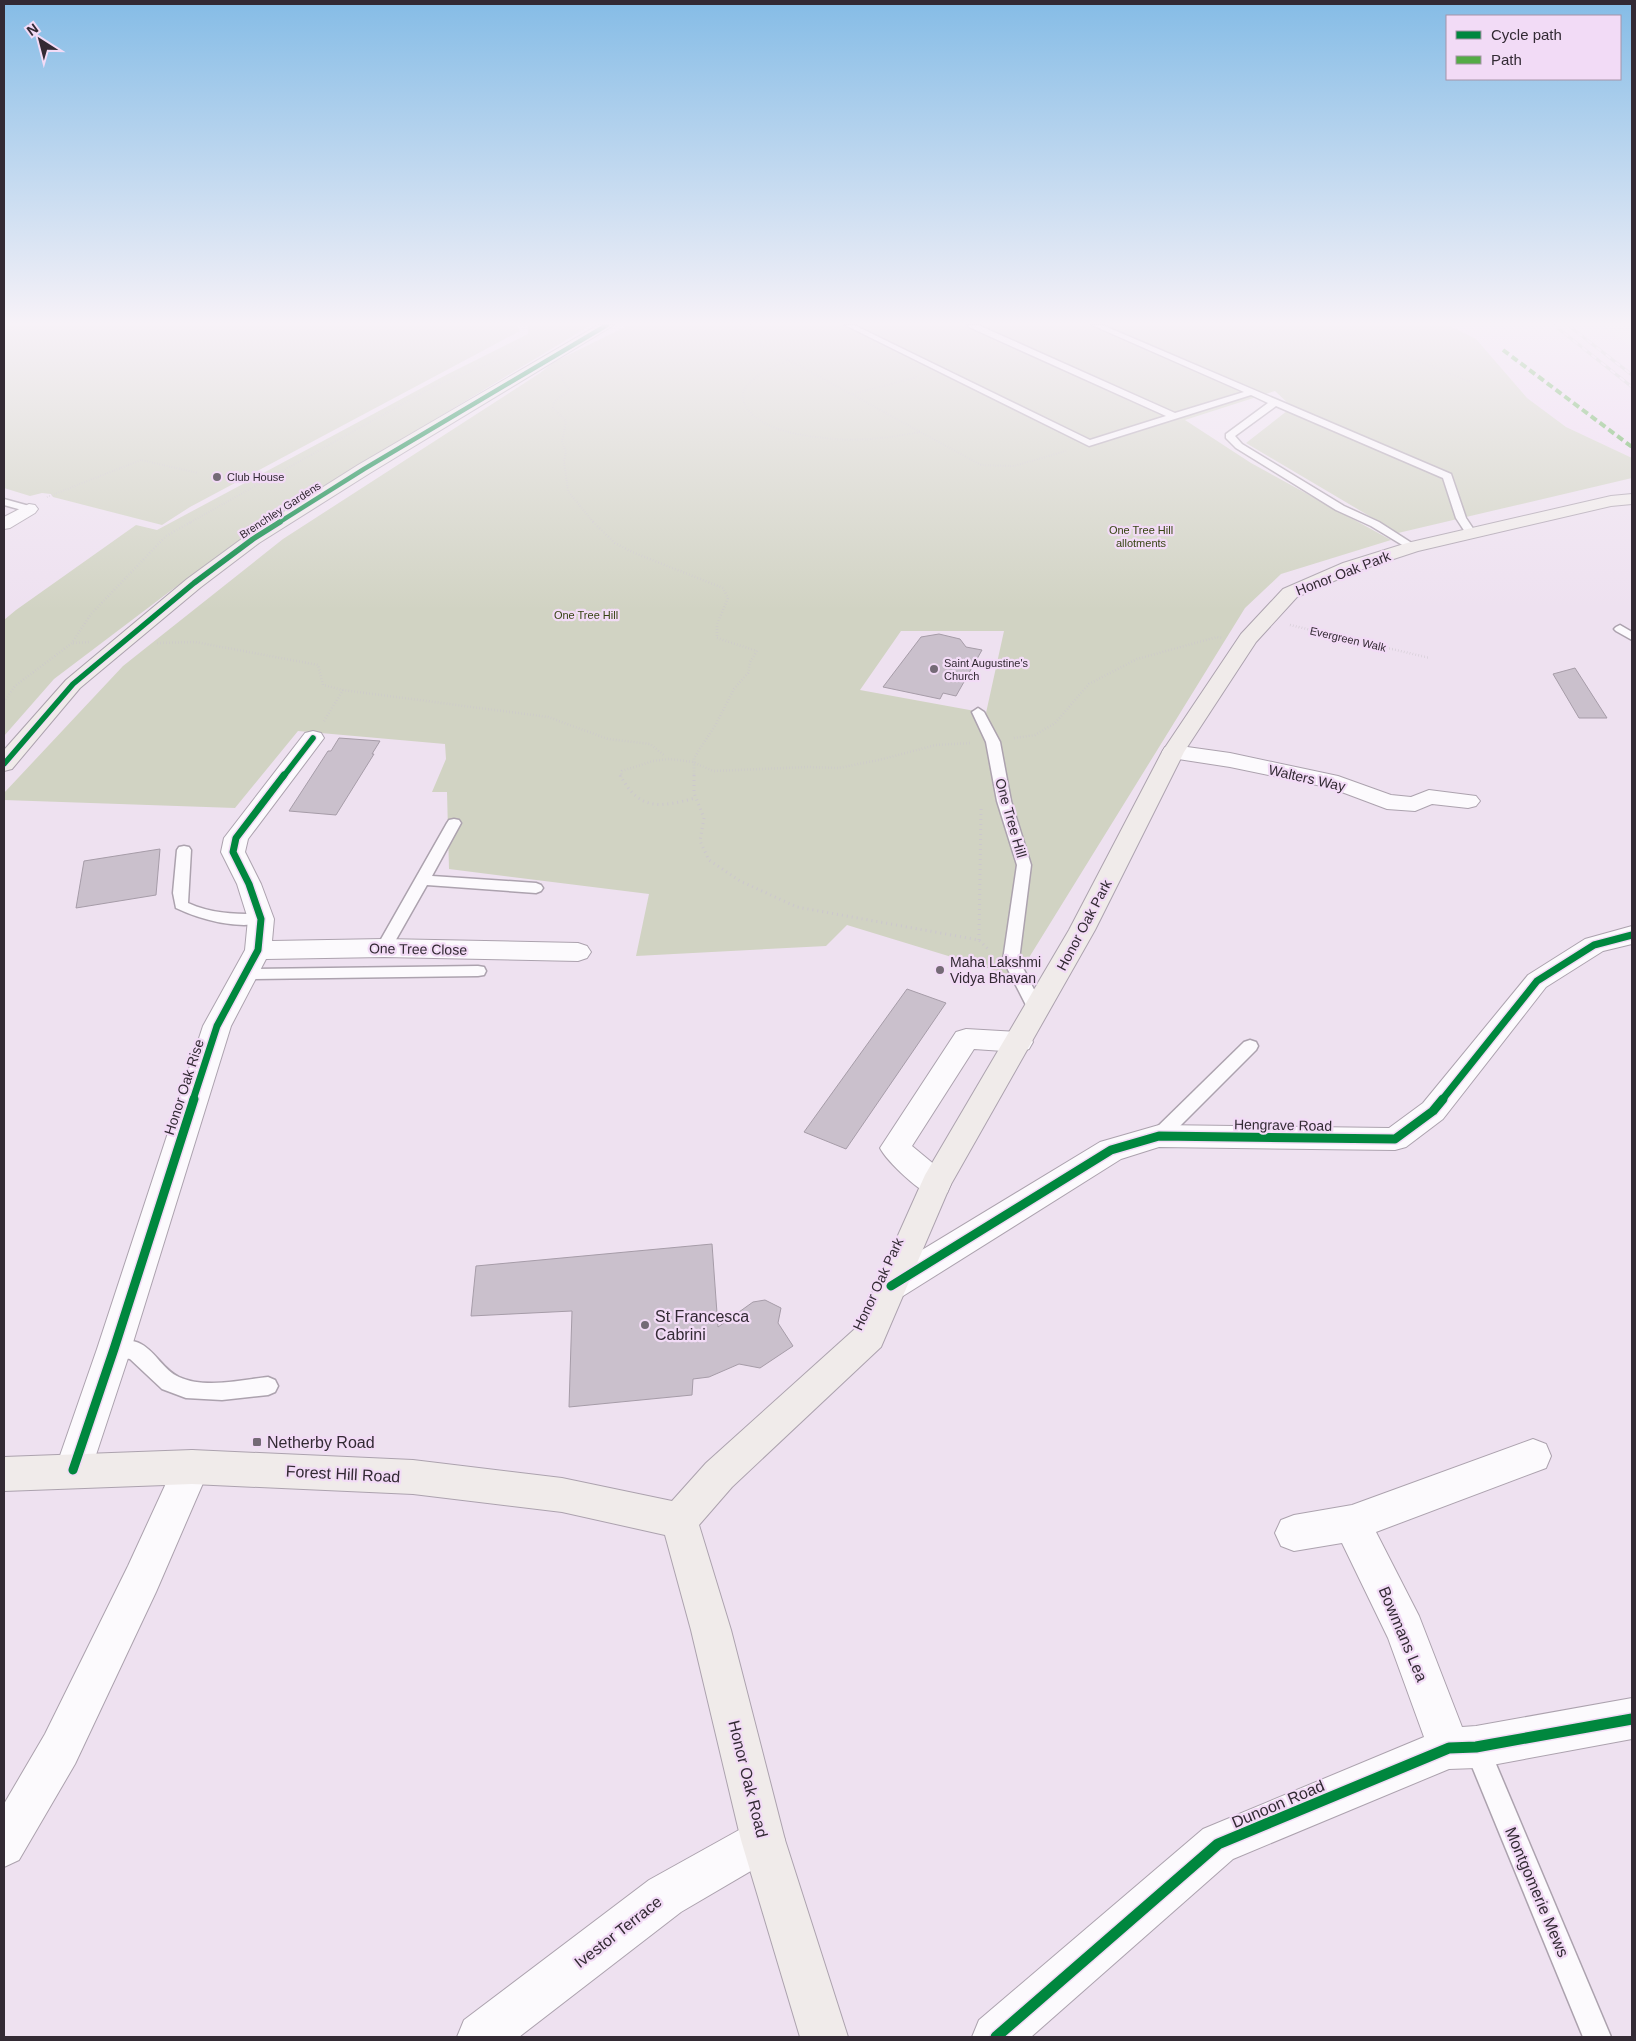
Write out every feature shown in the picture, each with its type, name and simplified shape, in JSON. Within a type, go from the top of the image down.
[{"type":"main road","name":"Brenchley Gardens","points":[[4,764],[73,684],[194,583],[254,539],[356,474],[447,420]]},
{"type":"main road","name":"Honor Oak Park","points":[[1611,501],[1632,490]]},
{"type":"main road","name":"Honor Oak Park","points":[[679,1520],[719,1475],[869,1337],[936,1184],[1082,930],[1172,752],[1245,641],[1290,592],[1350,567],[1413,547],[1611,501],[1632,500]]},
{"type":"main road","points":[[1611,501],[1632,513]]},
{"type":"main road","name":"Forest Hill Road","points":[[4,1474],[192,1467],[412,1477],[562,1495],[679,1520]]},
{"type":"main road","name":"Honor Oak Road","points":[[679,1520],[711,1630],[763,1840],[824,2037]]},
{"type":"street","points":[[4,524],[29,509]]},
{"type":"street","name":"Honor Oak Rise","points":[[73,1470],[114,1349],[217,1026],[251,962],[261,919],[249,884],[233,852],[236,838],[313,738]]},
{"type":"street","name":"Walters Way","points":[[1172,752],[1230,760],[1338,783],[1387,802],[1415,804],[1429,797],[1468,801]]},
{"type":"street","name":"Hengrave Road","points":[[891,1286],[1111,1150],[1159,1136],[1395,1139],[1433,1111],[1537,981],[1594,945],[1632,935]]},
{"type":"street","name":"One Tree Close","points":[[251,962],[384,948],[578,952]]},
{"type":"street","points":[[936,1184],[895,1148],[966,1039],[1019,1042]]},
{"type":"street","points":[[1294,1533],[1352,1523],[1533,1456]]},
{"type":"street","points":[[4,1845],[60,1749],[142,1579],[192,1467]]},
{"type":"street","name":"Bowmans Lea","points":[[1352,1523],[1463,1747]]},
{"type":"street","name":"Dunoon Road","points":[[996,2037],[1218,1844],[1463,1747],[1632,1719]]},
{"type":"street","name":"Ivestor Terrace","points":[[481,2037],[665,1896],[763,1840]]},
{"type":"lane","points":[[1041,420],[1089,444],[1160,420]]},
{"type":"lane","points":[[1250,420],[1229,436],[1239,446],[1332,503],[1375,524],[1413,547]]},
{"type":"lane","points":[[1317,420],[1447,476],[1462,518],[1471,533]]},
{"type":"lane","points":[[4,502],[29,509]]},
{"type":"lane","points":[[1620,629],[1632,637]]},
{"type":"lane","name":"One Tree Hill","points":[[978,712],[993,742],[1004,801],[1024,865],[1011,960],[1037,1011]]},
{"type":"lane","points":[[384,948],[454,823]]},
{"type":"lane","points":[[184,850],[180,893],[181,905],[196,913],[212,918],[261,919]]},
{"type":"lane","points":[[422,880],[536,888]]},
{"type":"lane","points":[[251,962],[478,971]]},
{"type":"lane","points":[[1159,1136],[1250,1046]]},
{"type":"lane","points":[[114,1349],[134,1350],[164,1378],[175,1385],[207,1391],[268,1386]]},
{"type":"lane","name":"Montgomerie Mews","points":[[1463,1747],[1597,2037]]},
{"type":"path","points":[[4,702],[14,686],[72,643],[91,614],[166,536],[373,420]]},
{"type":"path","points":[[565,420],[562,442],[566,452],[564,461],[568,491],[587,517],[615,543],[632,552],[723,588],[728,598],[717,624],[716,638],[757,651],[750,662],[748,673],[734,689],[693,762],[695,776],[694,793],[704,818],[700,841],[709,860],[740,881],[797,907],[979,940],[981,809],[1004,801]]},
{"type":"path","points":[[760,420],[792,433],[835,439],[881,439],[921,432]]},
{"type":"path","points":[[899,420],[981,465],[991,467],[1004,468],[1033,462],[1089,444]]},
{"type":"path","points":[[29,509],[51,494],[141,460],[198,473]]},
{"type":"path","points":[[1010,739],[1034,735],[1055,723],[1089,684],[1137,659],[1217,637]]},
{"type":"path","points":[[171,642],[195,642],[318,665],[323,685],[343,690],[548,717],[608,739],[650,744],[665,756]]},
{"type":"path","points":[[313,738],[343,690]]},
{"type":"path","points":[[696,798],[672,804],[651,806],[636,799],[625,788],[620,775],[622,771],[653,761],[670,759],[693,762],[713,772],[807,767],[838,768],[936,745],[978,743]]},
{"type":"shaded area","points":[[1557,420],[1632,420],[1632,458],[1566,427]]},
{"type":"green space","points":[[4,420],[353,420],[190,507],[162,525],[53,497],[51,494],[42,493],[30,496],[4,488]]},
{"type":"green space","points":[[362,420],[434,420],[330,483],[173,589],[54,679],[4,736],[4,620],[136,525],[157,530]]},
{"type":"green space","name":"One Tree Hill","points":[[467,420],[1185,420],[1251,463],[1391,540],[1281,574],[1245,608],[1017,977],[847,925],[826,946],[636,956],[649,894],[449,869],[447,792],[432,792],[446,759],[445,744],[298,731],[235,808],[4,800],[4,793],[123,666],[283,539]],"holes":[[[901,631],[1004,631],[986,713],[860,690]]]},
{"type":"green space","name":"One Tree Hill","points":[[1275,420],[1557,420],[1566,427],[1632,458],[1632,478],[1398,533],[1246,443]]},
{"type":"building","name":"Saint Augustine's Church","points":[[939,634],[960,639],[966,647],[982,650],[956,696],[943,693],[940,699],[883,687],[921,637]]},
{"type":"building","points":[[1575,668],[1607,718],[1579,718],[1553,674]]},
{"type":"building","points":[[339,738],[380,741],[336,815],[289,811],[328,751],[331,751]]},
{"type":"building","points":[[160,849],[156,895],[76,908],[84,861]]},
{"type":"building","points":[[907,989],[946,1003],[846,1149],[804,1132]]},
{"type":"building","name":"St Francesca Cabrini","points":[[712,1244],[718,1327],[753,1302],[765,1300],[781,1308],[778,1323],[793,1346],[760,1368],[739,1364],[709,1377],[693,1379],[692,1395],[569,1407],[572,1311],[471,1316],[476,1266]]},
{"type":"marked path","points":[[1596,420],[1632,447]]},
{"type":"cycle path","points":[[4,764],[73,684],[194,583],[253,539],[364,469],[446,420]]},
{"type":"cycle path","points":[[73,1470],[114,1349],[217,1026],[258,950],[261,919],[249,884],[233,852],[236,838],[313,738]]},
{"type":"cycle path","points":[[891,1286],[1111,1150],[1159,1136],[1395,1139],[1433,1111],[1537,981],[1594,945],[1632,935]]},
{"type":"cycle path","points":[[996,2037],[1218,1844],[1449,1748],[1476,1747],[1632,1719]]},
{"type":"place","name":"Club House","points":[[217,477]]},
{"type":"place","name":"Saint Augustine's Church","points":[[934,669]]},
{"type":"place","name":"Maha Lakshmi Vidya Bhavan","points":[[940,970]]},
{"type":"place","name":"St Francesca Cabrini","points":[[645,1325]]},
{"type":"place","name":"Netherby Road","points":[[257,1442]]},
{"type":"park label","name":"One Tree Hill allotments","points":[[1141,536]]}]
